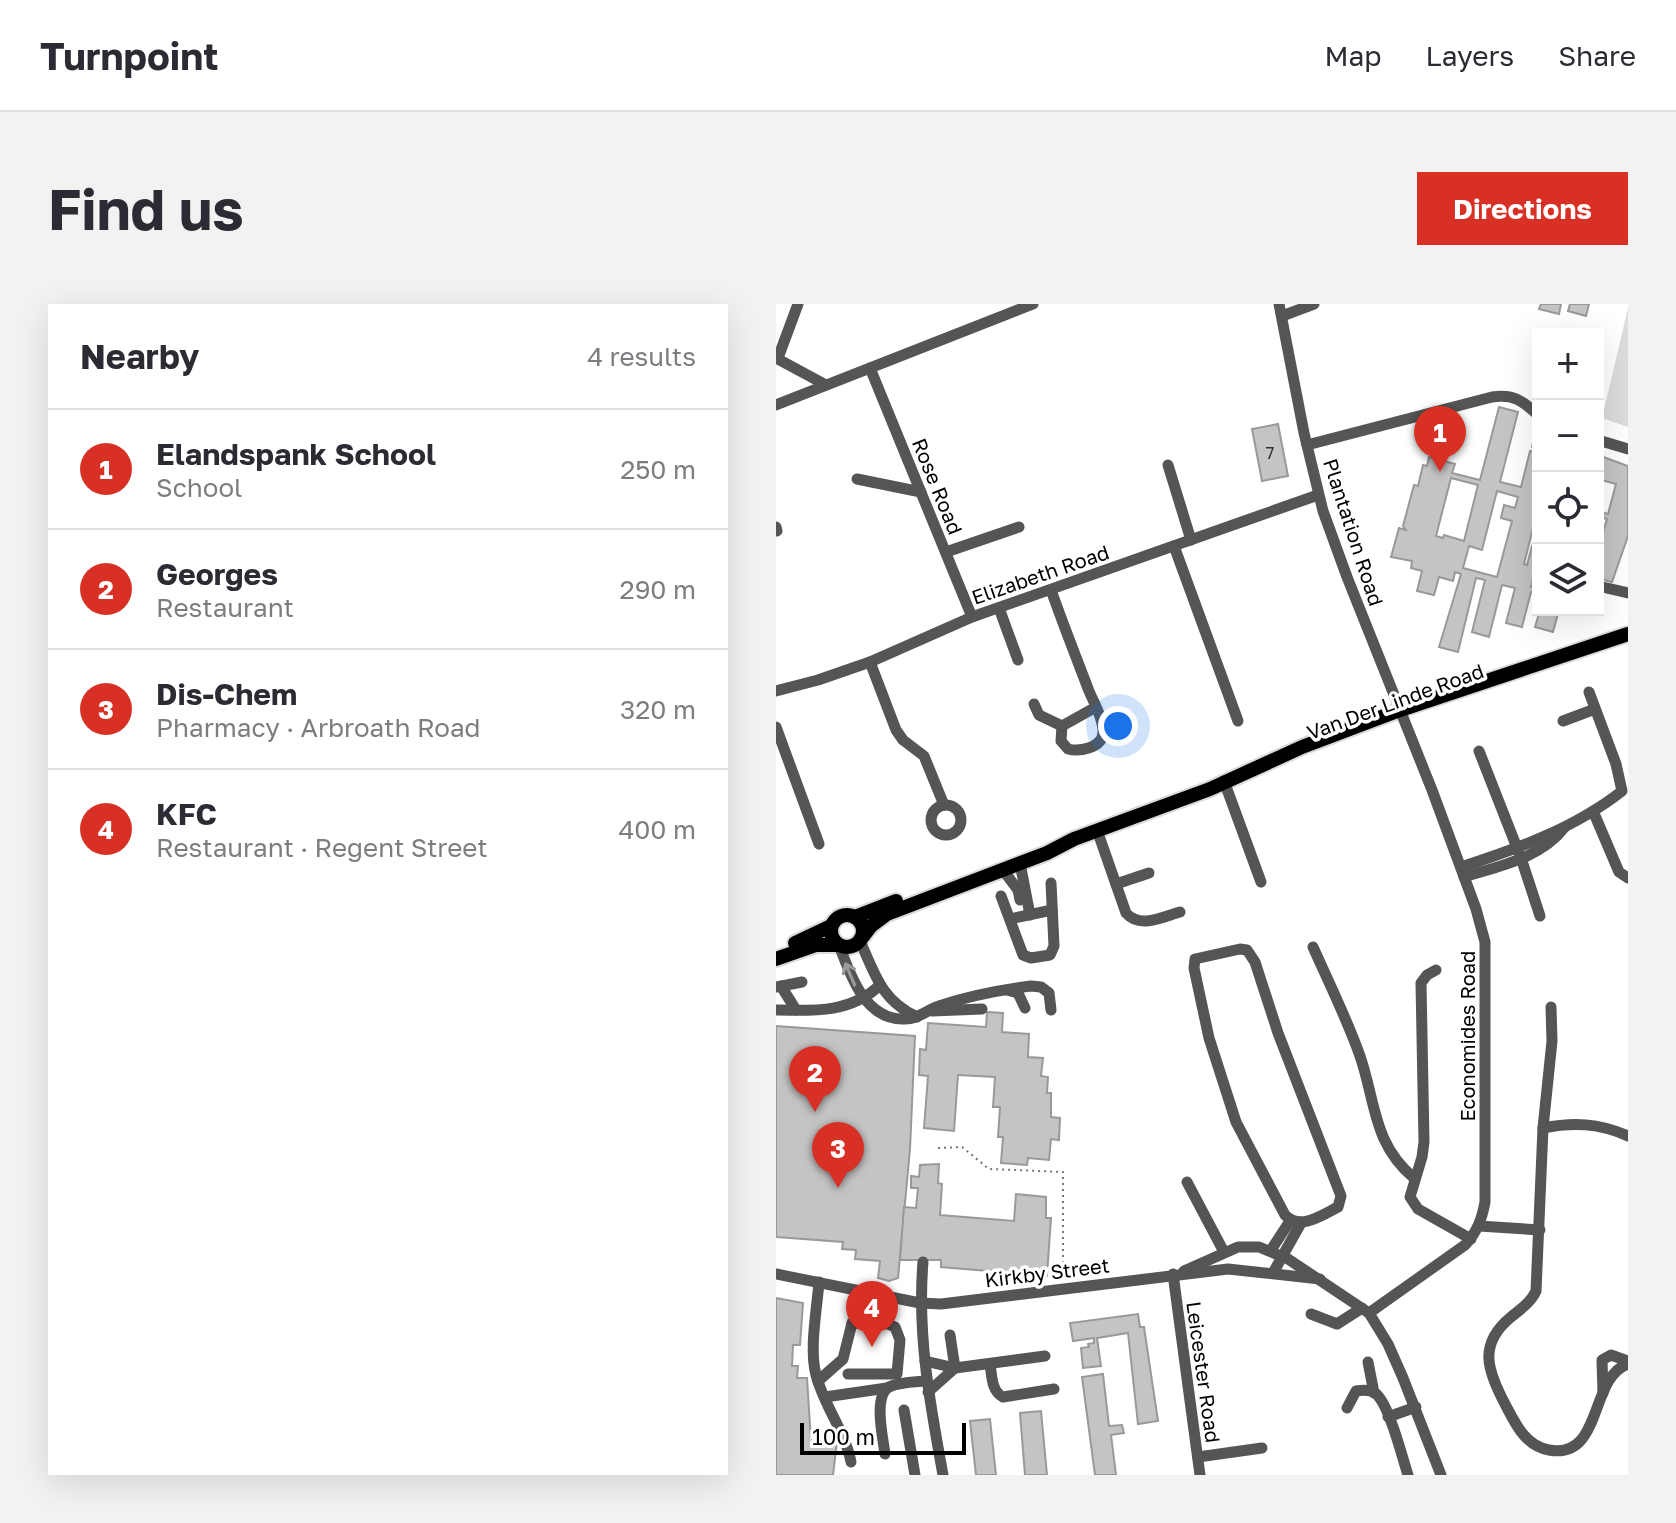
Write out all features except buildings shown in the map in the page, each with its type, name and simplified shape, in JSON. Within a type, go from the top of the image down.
[{"type":"main road","name":"Van Der Linde Road","points":[[860,940],[871,926],[887,914],[1074,839],[1402,714],[1553,666],[1628,634]]},
{"type":"main road","name":"Van Der Linde Road","points":[[855,917],[1044,844],[1074,839]]},
{"type":"main road","points":[[776,950],[831,926],[841,916],[855,917],[861,924],[860,940],[848,947],[816,945],[776,959]]},
{"type":"main road","points":[[831,926],[831,936],[838,945]]},
{"type":"street","points":[[798,304],[777,358],[826,385]]},
{"type":"street","points":[[776,405],[1002,310],[1033,304]]},
{"type":"street","points":[[1280,310],[1314,304]]},
{"type":"street","name":"Plantation Road","points":[[1280,310],[1318,495],[1402,714]]},
{"type":"street","name":"Rose Road","points":[[870,368],[972,617]]},
{"type":"street","points":[[1307,445],[1503,395],[1522,399],[1532,409]]},
{"type":"street","points":[[1604,442],[1628,449]]},
{"type":"street","points":[[1168,465],[1191,540]]},
{"type":"street","points":[[857,479],[921,492]]},
{"type":"street","name":"Elizabeth Road","points":[[776,691],[870,662],[972,617],[1318,495]]},
{"type":"street","points":[[946,552],[1019,527]]},
{"type":"street","points":[[1174,546],[1238,721]]},
{"type":"street","points":[[1604,587],[1628,593]]},
{"type":"street","points":[[1051,590],[1096,707],[1102,738],[1092,747],[1068,749],[1061,741],[1062,726]]},
{"type":"street","points":[[999,608],[1018,660]]},
{"type":"street","points":[[870,662],[896,730],[927,760],[944,805]]},
{"type":"street","points":[[1462,872],[1519,852],[1593,811],[1622,791],[1589,692]]},
{"type":"street","points":[[1034,704],[1039,715],[1062,726]]},
{"type":"street","points":[[1062,726],[1096,707]]},
{"type":"street","points":[[1563,721],[1595,709]]},
{"type":"street","name":"Economides Road","points":[[1311,1314],[1337,1324],[1365,1311],[1458,1251],[1479,1226],[1485,1202],[1484,934],[1402,714]]},
{"type":"street","points":[[776,727],[819,844]]},
{"type":"street","points":[[1479,751],[1519,852],[1540,916]]},
{"type":"street","points":[[1225,783],[1261,882]]},
{"type":"street","points":[[1593,811],[1619,872],[1628,878]]},
{"type":"street","points":[[1097,830],[1126,913],[1132,920],[1140,923],[1180,912]]},
{"type":"street","points":[[1020,863],[1027,916]]},
{"type":"street","points":[[1003,870],[1018,890],[1027,916]]},
{"type":"street","points":[[1116,884],[1149,873]]},
{"type":"street","points":[[1001,896],[1023,955],[1031,958],[1050,955],[1054,946],[1051,883]]},
{"type":"street","points":[[1010,919],[1052,910]]},
{"type":"street","points":[[860,940],[880,985],[895,1005],[922,1014],[982,1009]]},
{"type":"street","points":[[838,945],[852,981],[865,998],[893,1018],[904,1019],[1006,990],[1041,987],[1049,993],[1051,1010]]},
{"type":"street","points":[[1313,947],[1359,1054],[1380,1132],[1397,1164],[1414,1178]]},
{"type":"street","points":[[1273,1273],[1276,1252],[1296,1222],[1338,1207],[1341,1196],[1283,1046],[1255,962],[1247,950],[1240,949],[1200,956],[1194,963],[1209,1038],[1236,1122],[1285,1215],[1296,1222]]},
{"type":"street","points":[[1436,970],[1421,983],[1424,1142],[1410,1190],[1413,1203],[1471,1239]]},
{"type":"street","points":[[796,1010],[778,986],[802,982]]},
{"type":"street","points":[[776,1010],[829,1010],[865,998],[880,985]]},
{"type":"street","points":[[1006,990],[1018,993],[1025,1008]]},
{"type":"street","points":[[1551,1007],[1552,1041],[1543,1128],[1536,1291],[1532,1299],[1502,1324],[1494,1335],[1488,1352],[1491,1373],[1518,1428],[1535,1446],[1546,1450],[1570,1451],[1586,1433],[1615,1371],[1628,1363]]},
{"type":"street","points":[[1543,1128],[1569,1123],[1588,1124],[1628,1136]]},
{"type":"street","points":[[1187,1182],[1228,1269]]},
{"type":"street","points":[[1479,1226],[1540,1230]]},
{"type":"street","name":"Kirkby Street","points":[[1176,1274],[1245,1246],[1276,1252],[1365,1311],[1388,1344],[1441,1475]]},
{"type":"street","points":[[923,1262],[920,1303],[927,1386],[943,1475]]},
{"type":"street","name":"Kirkby Street","points":[[776,1274],[920,1303],[941,1304],[1228,1269],[1320,1279]]},
{"type":"street","name":"Leicester Road","points":[[1176,1274],[1200,1475]]},
{"type":"street","points":[[819,1282],[814,1365],[851,1462]]},
{"type":"street","points":[[846,1394],[846,1352],[850,1326],[854,1322],[895,1327],[900,1362],[897,1374],[848,1374]]},
{"type":"street","points":[[950,1335],[955,1368]]},
{"type":"street","points":[[818,1381],[839,1366],[846,1352]]},
{"type":"street","points":[[925,1361],[955,1368],[1045,1356]]},
{"type":"street","points":[[1368,1362],[1375,1384],[1374,1393],[1388,1417],[1408,1475]]},
{"type":"street","points":[[990,1364],[994,1388],[1003,1397],[1054,1389]]},
{"type":"street","points":[[825,1397],[927,1386],[955,1368]]},
{"type":"street","points":[[885,1454],[880,1400],[887,1388]]},
{"type":"street","points":[[1347,1408],[1356,1391],[1374,1393]]},
{"type":"street","points":[[1388,1417],[1416,1407]]},
{"type":"street","points":[[904,1410],[915,1475]]},
{"type":"street","points":[[1198,1457],[1262,1448]]},
{"type":"path","points":[[938,1148],[962,1147],[989,1169],[1063,1172],[1063,1289]]},
{"type":"shaded area","points":[[1628,308],[1628,427],[1604,419]]},
{"type":"place","name":"Elandspank School","points":[[1440,472]]},
{"type":"place","name":"Georges","points":[[815,1112]]},
{"type":"place","name":"Dis-Chem","points":[[838,1188]]},
{"type":"place","name":"KFC","points":[[872,1347]]}]
